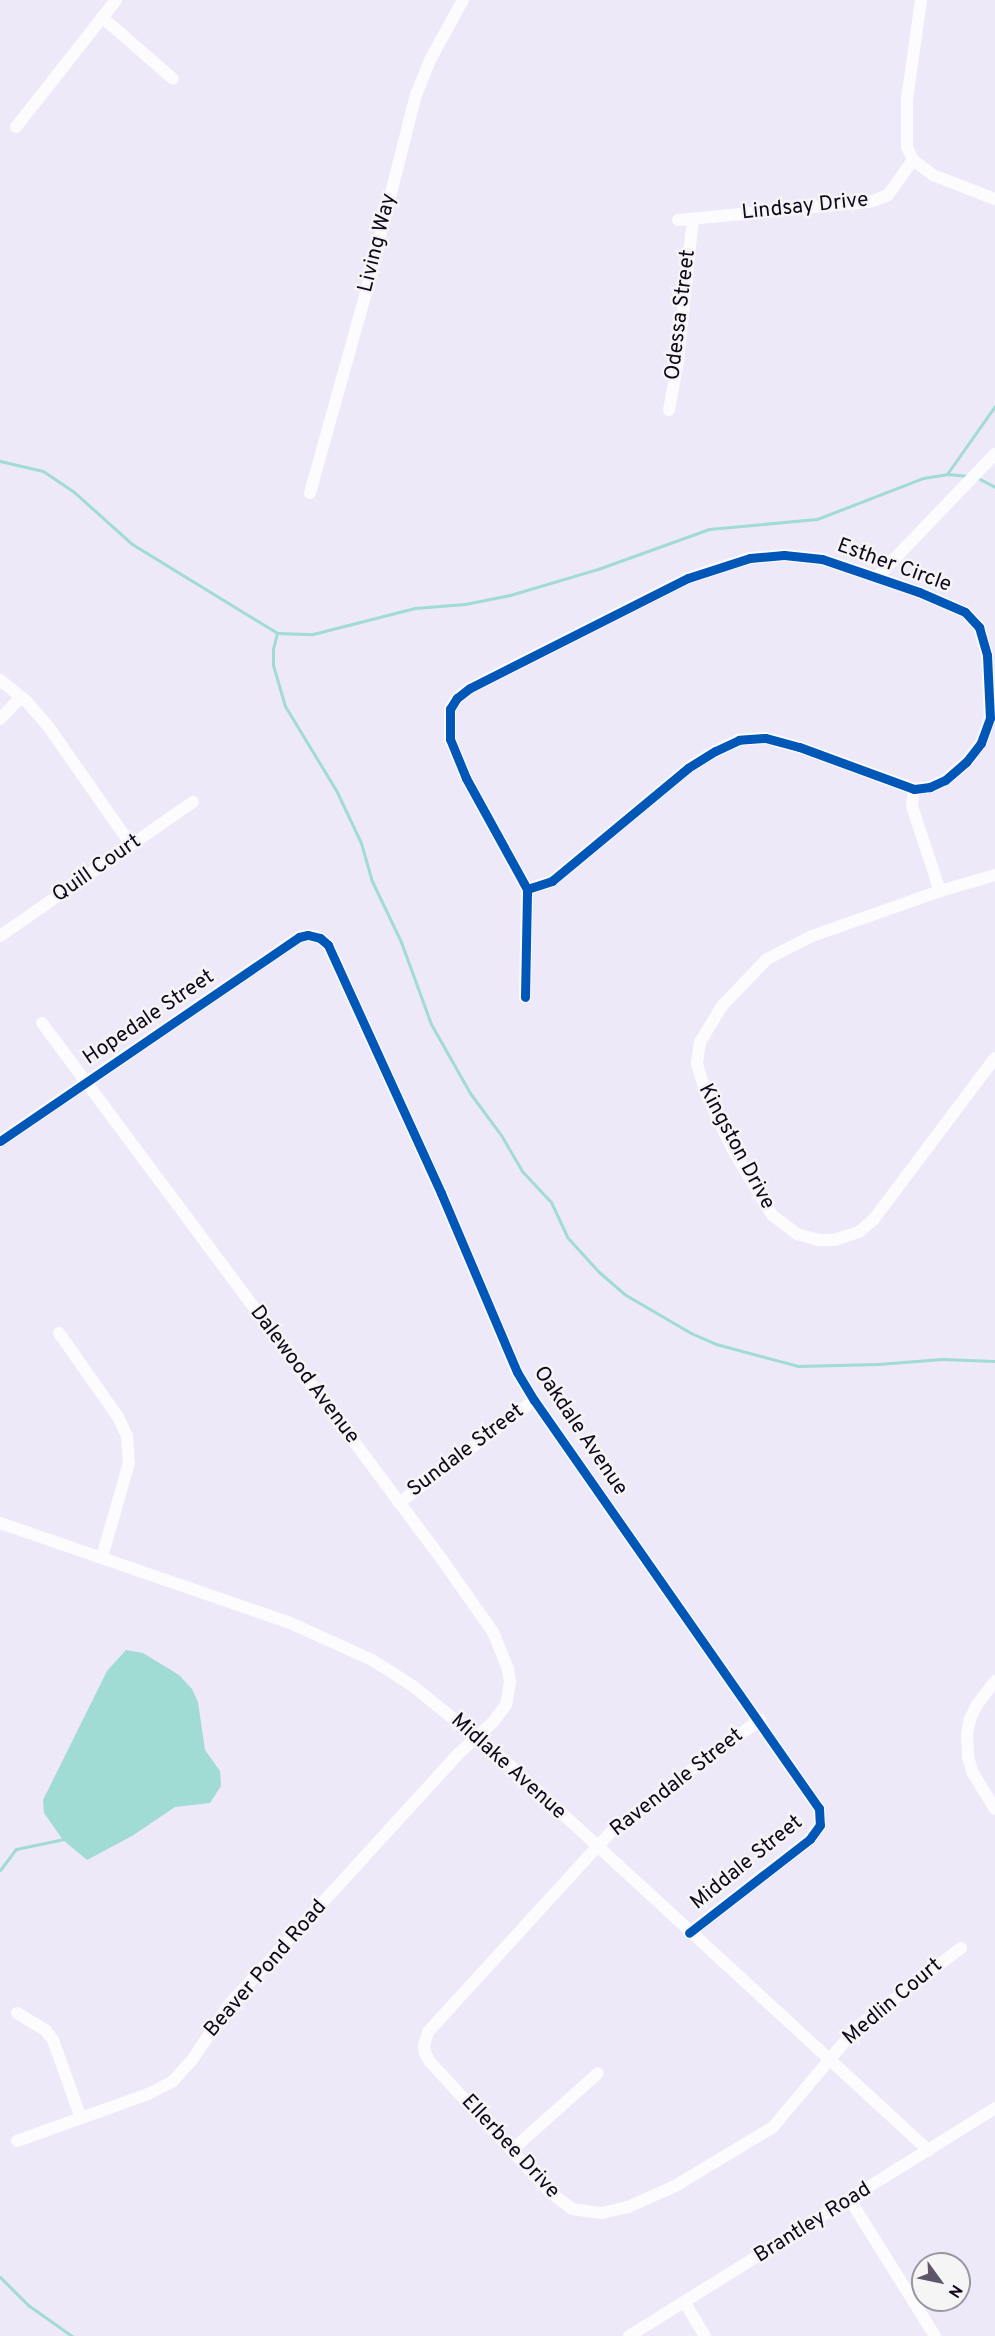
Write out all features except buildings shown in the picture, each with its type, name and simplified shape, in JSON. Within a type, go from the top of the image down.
[{"type":"street","points":[[16,127],[116,0]]},
{"type":"street","name":"Living Way","points":[[310,493],[366,296],[416,95],[430,60],[463,0]]},
{"type":"street","points":[[921,0],[907,100],[905,139],[913,160],[933,175],[995,199]]},
{"type":"street","points":[[102,17],[172,79]]},
{"type":"street","name":"Lindsay Drive","points":[[678,220],[870,202],[888,195],[913,160]]},
{"type":"street","name":"Odessa Street","points":[[669,410],[678,361],[693,219]]},
{"type":"street","points":[[878,576],[995,454]]},
{"type":"street","name":"Esther Circle","points":[[525,997],[527,889],[466,778],[450,739],[450,709],[457,698],[470,687],[688,578],[734,561],[801,555],[878,576],[965,612],[979,627],[987,655],[990,718],[981,743],[966,762],[945,780],[930,787],[914,789]]},
{"type":"street","points":[[0,680],[21,697],[48,726],[131,845]]},
{"type":"street","points":[[0,719],[21,697]]},
{"type":"street","points":[[527,889],[552,881],[688,768],[714,751],[739,740],[765,738],[799,747],[914,789],[912,806],[940,891]]},
{"type":"street","name":"Quill Court","points":[[0,936],[194,802]]},
{"type":"street","name":"Kingston Drive","points":[[995,875],[940,891],[812,936],[767,959],[728,998],[700,1042],[697,1052],[698,1074],[733,1150],[772,1215],[797,1234],[818,1240],[834,1240],[859,1232],[874,1219],[995,1058]]},
{"type":"street","name":"Hopedale Street","points":[[0,1141],[299,937],[308,935],[320,938]]},
{"type":"street","name":"Oakdale Avenue","points":[[320,938],[334,956],[441,1193],[517,1372],[534,1400],[814,1797],[820,1816]]},
{"type":"street","name":"Dalewood Avenue","points":[[42,1023],[493,1632],[508,1669],[510,1689],[506,1705],[477,1737]]},
{"type":"street","points":[[59,1333],[118,1417],[127,1436],[129,1463],[102,1557]]},
{"type":"street","name":"Sundale Street","points":[[399,1503],[534,1400]]},
{"type":"street","name":"Midlake Avenue","points":[[0,1523],[288,1622],[343,1646],[413,1686],[477,1737],[929,2151]]},
{"type":"street","points":[[995,1681],[977,1705],[970,1719],[967,1735],[968,1757],[980,1786],[995,1809]]},
{"type":"street","name":"Ravendale Street","points":[[596,1848],[611,1832],[694,1767],[760,1720]]},
{"type":"street","name":"Beaver Pond Road","points":[[17,2141],[148,2094],[173,2081],[184,2070],[229,2005],[477,1737]]},
{"type":"street","name":"Middale Street","points":[[689,1933],[810,1839],[820,1824],[820,1816]]},
{"type":"street","name":"Ellerbee Drive","points":[[596,1848],[435,2023],[428,2032],[424,2045],[430,2062],[551,2193],[572,2209],[603,2213],[628,2207],[675,2186],[773,2127],[829,2060]]},
{"type":"street","name":"Medlin Court","points":[[829,2060],[856,2028],[961,1948]]},
{"type":"street","points":[[17,2013],[45,2030],[53,2040],[81,2118]]},
{"type":"street","points":[[512,2150],[598,2073]]},
{"type":"street","name":"Brantley Road","points":[[629,2336],[995,2108]]},
{"type":"street","points":[[850,2200],[935,2336]]},
{"type":"street","points":[[685,2303],[705,2336]]},
{"type":"shaded area","points":[[126,1650],[143,1653],[179,1675],[192,1689],[198,1702],[205,1750],[220,1771],[221,1786],[210,1803],[175,1807],[132,1836],[87,1860],[63,1840],[44,1813],[43,1800],[107,1671]]},
{"type":"waterway","points":[[947,474],[995,406]]},
{"type":"waterway","points":[[0,461],[43,471],[74,492],[132,544],[277,633],[313,634],[415,608],[465,604],[510,595],[598,569],[709,529],[817,519],[923,478],[947,474],[969,476]]},
{"type":"waterway","points":[[978,478],[995,487]]},
{"type":"waterway","points":[[277,633],[273,649],[273,665],[285,706],[337,792],[361,843],[371,879],[401,942],[431,1024],[470,1093],[501,1135],[522,1171],[551,1202],[567,1237],[599,1272],[624,1294],[691,1333],[716,1344],[798,1366],[878,1364],[942,1359],[995,1361]]},
{"type":"waterway","points":[[0,1870],[16,1849],[64,1839]]},
{"type":"waterway","points":[[0,2277],[28,2305],[72,2336]]},
{"type":"cycle path","points":[[525,997],[527,889],[466,778],[450,739],[450,709],[457,698],[470,688],[688,578],[750,558],[784,555],[822,559],[919,592],[965,612],[979,627],[987,655],[990,718],[981,743],[966,762],[945,780],[930,787],[914,789],[799,747],[765,738],[739,740],[715,751],[688,768],[552,881],[527,889]]},
{"type":"cycle path","points":[[0,1141],[299,937],[308,935],[320,938],[328,945],[441,1193],[517,1372],[534,1400],[819,1808],[820,1825],[810,1839],[689,1933]]}]
